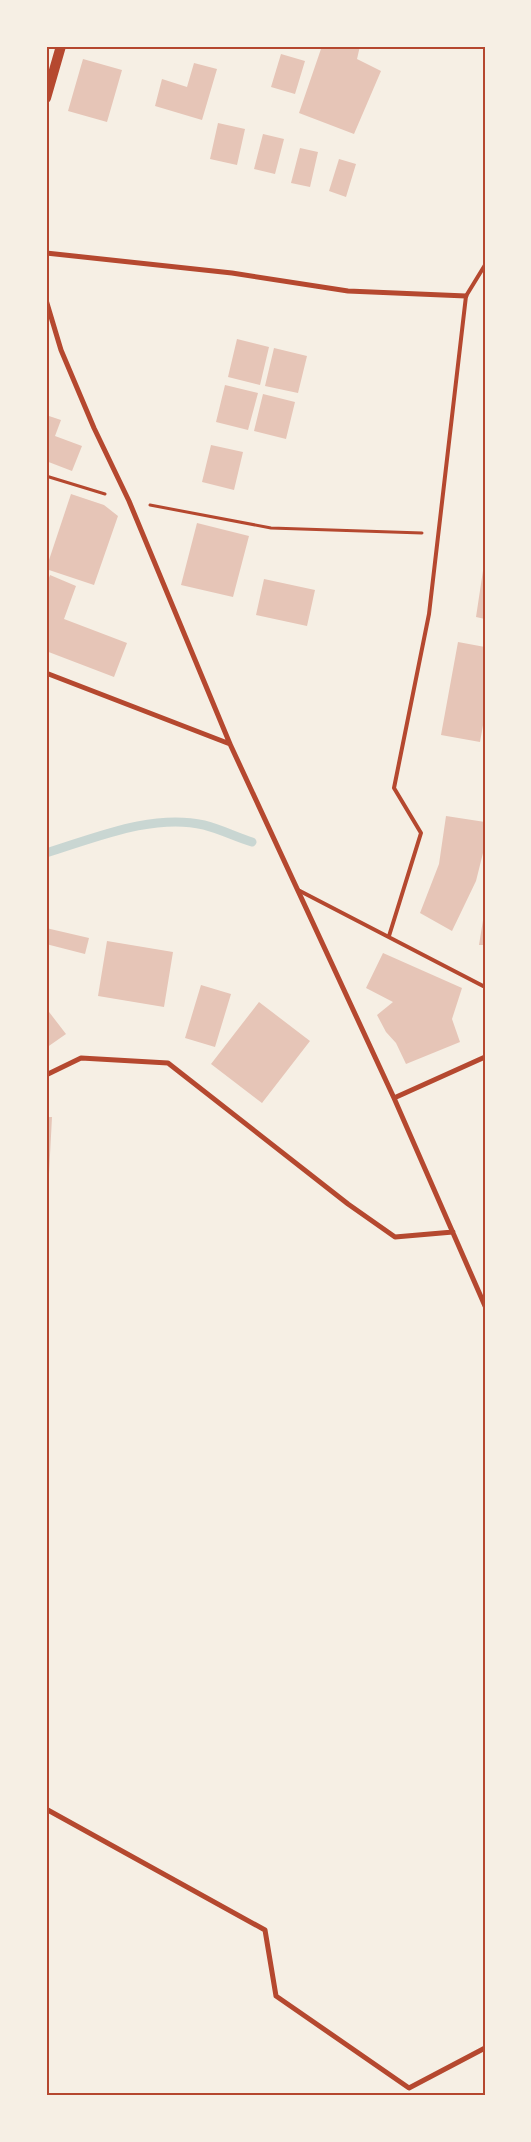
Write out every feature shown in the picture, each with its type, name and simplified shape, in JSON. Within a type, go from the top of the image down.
[{"type":"main road","points":[[46,98],[61,46]]},
{"type":"street","points":[[46,253],[232,273],[348,291],[466,296]]},
{"type":"street","points":[[46,300],[61,350],[94,428],[129,501],[230,744],[394,1098],[485,1306]]},
{"type":"street","points":[[46,673],[230,744]]},
{"type":"street","points":[[394,1098],[485,1057]]},
{"type":"street","points":[[46,1076],[81,1058],[168,1063],[348,1204],[395,1237],[453,1232]]},
{"type":"street","points":[[46,1809],[265,1930],[276,1996],[409,2088],[485,2048]]},
{"type":"lane","points":[[389,936],[421,833],[394,788],[428,614],[466,296],[485,265]]},
{"type":"lane","points":[[296,889],[485,987]]},
{"type":"path","points":[[46,476],[129,501],[271,528],[439,533]]},
{"type":"building","points":[[322,46],[360,46],[357,59],[381,71],[354,134],[299,113]]},
{"type":"building","points":[[281,54],[305,61],[295,94],[271,87]]},
{"type":"building","points":[[83,59],[122,70],[107,122],[68,111]]},
{"type":"building","points":[[194,63],[217,69],[202,120],[155,106],[162,79],[187,87]]},
{"type":"building","points":[[218,123],[245,129],[237,165],[210,159]]},
{"type":"building","points":[[263,134],[284,139],[275,174],[254,169]]},
{"type":"building","points":[[300,148],[318,152],[310,187],[291,183]]},
{"type":"building","points":[[339,159],[356,164],[346,197],[329,191]]},
{"type":"building","points":[[237,339],[269,347],[260,385],[228,377]]},
{"type":"building","points":[[274,348],[307,356],[298,393],[265,386]]},
{"type":"building","points":[[225,385],[258,393],[248,430],[216,422]]},
{"type":"building","points":[[263,394],[295,402],[286,439],[254,431]]},
{"type":"building","points":[[46,415],[61,420],[55,436],[82,446],[72,471],[46,461]]},
{"type":"building","points":[[211,445],[243,452],[234,490],[202,482]]},
{"type":"building","points":[[71,494],[104,505],[118,516],[94,585],[46,569]]},
{"type":"building","points":[[197,523],[249,536],[233,597],[181,585]]},
{"type":"building","points":[[485,565],[485,619],[476,617]]},
{"type":"building","points":[[50,575],[76,586],[64,619],[127,643],[114,677],[46,651],[46,586]]},
{"type":"building","points":[[264,579],[315,590],[307,626],[256,615]]},
{"type":"building","points":[[458,642],[485,647],[485,714],[480,742],[441,735]]},
{"type":"building","points":[[446,816],[485,822],[485,845],[476,881],[452,931],[420,913],[439,864]]},
{"type":"building","points":[[484,914],[485,945],[479,945]]},
{"type":"building","points":[[46,928],[89,938],[85,954],[46,944]]},
{"type":"building","points":[[107,941],[173,952],[164,1007],[98,996]]},
{"type":"building","points":[[383,953],[462,988],[452,1019],[460,1042],[406,1064],[396,1043],[386,1032],[377,1015],[393,1002],[366,988]]},
{"type":"building","points":[[201,985],[231,994],[215,1047],[185,1038]]},
{"type":"building","points":[[259,1002],[310,1041],[262,1103],[211,1064]]},
{"type":"building","points":[[46,1008],[66,1034],[46,1048]]},
{"type":"building","points":[[46,1117],[52,1117],[48,1193],[46,1193]]},
{"type":"waterway","points":[[46,853],[104,834],[165,822],[185,822],[204,825],[252,842]]}]
